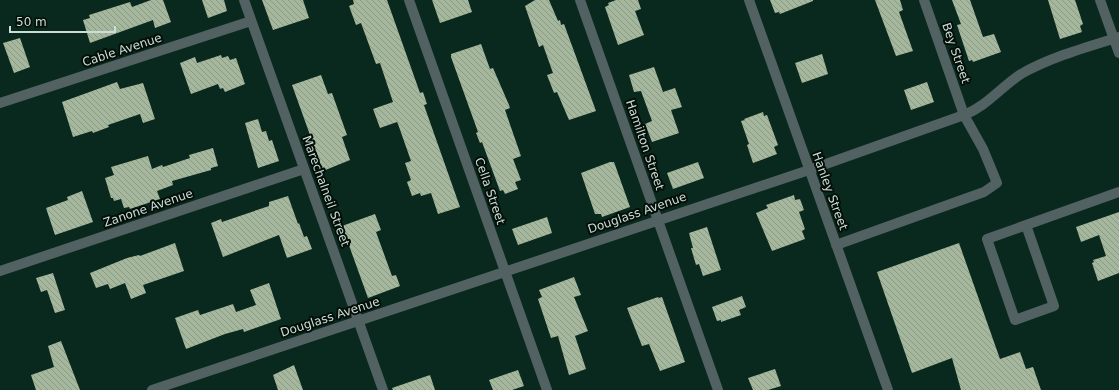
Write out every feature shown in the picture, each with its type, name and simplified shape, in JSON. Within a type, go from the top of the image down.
[{"type":"street","name":"Marechalneil Street","points":[[244,0],[383,390]]},
{"type":"street","name":"Cella Street","points":[[409,0],[547,390]]},
{"type":"street","name":"Hamilton Street","points":[[580,0],[718,390]]},
{"type":"street","name":"Hanley Street","points":[[749,0],[888,390]]},
{"type":"street","name":"Bey Street","points":[[836,245],[984,192],[997,183],[983,149],[964,115],[924,0]]},
{"type":"street","points":[[1100,0],[1116,38],[1119,53]]},
{"type":"street","name":"Cable Avenue","points":[[0,103],[251,21]]},
{"type":"street","name":"Douglass Avenue","points":[[152,390],[809,170],[964,115],[983,106],[1010,81],[1023,73],[1050,61],[1116,38]]},
{"type":"street","name":"Zanone Avenue","points":[[0,271],[304,169]]},
{"type":"street","points":[[1026,225],[1054,306],[1015,320],[987,239],[1026,225],[1119,192]]},
{"type":"building","points":[[151,0],[163,0],[171,22],[155,28],[153,20],[90,43],[83,20],[90,18],[89,15],[130,2],[132,7]]},
{"type":"building","points":[[202,0],[224,0],[227,11],[208,18]]},
{"type":"building","points":[[262,0],[303,0],[309,18],[273,30]]},
{"type":"building","points":[[353,0],[387,0],[420,93],[423,92],[427,104],[424,105],[460,207],[438,214],[431,193],[421,196],[420,193],[412,196],[407,182],[411,180],[405,163],[411,161],[398,124],[397,122],[380,128],[373,109],[393,102],[380,63],[376,64],[361,23],[356,25],[349,6],[354,4]]},
{"type":"building","points":[[432,0],[468,0],[472,12],[440,23]]},
{"type":"building","points":[[535,0],[549,0],[558,21],[560,20],[561,25],[564,24],[596,111],[569,120],[557,92],[554,93],[547,75],[553,73],[543,45],[539,47],[525,6]]},
{"type":"building","points":[[616,0],[638,0],[641,9],[635,11],[644,35],[618,45],[605,7],[609,5],[608,3]]},
{"type":"building","points":[[770,0],[813,1],[780,14],[779,12],[775,13]]},
{"type":"building","points":[[875,0],[900,0],[903,10],[899,12],[913,51],[896,56]]},
{"type":"building","points":[[952,0],[970,0],[983,37],[994,34],[1001,52],[973,62],[972,60],[969,61],[957,25],[961,24]]},
{"type":"building","points":[[1048,0],[1075,0],[1083,24],[1080,26],[1082,32],[1060,39]]},
{"type":"building","points":[[20,38],[30,67],[14,73],[3,43]]},
{"type":"building","points":[[481,44],[490,69],[493,68],[509,105],[510,108],[505,110],[521,156],[513,159],[521,180],[515,182],[518,189],[505,194],[503,190],[500,191],[482,142],[480,143],[476,133],[478,132],[451,57],[451,54]]},
{"type":"building","points":[[822,54],[828,74],[802,83],[795,63]]},
{"type":"building","points":[[221,55],[222,58],[228,56],[230,60],[236,58],[245,84],[225,92],[223,88],[220,89],[218,84],[191,94],[180,63],[195,57],[197,63]]},
{"type":"building","points":[[654,67],[663,92],[675,88],[682,107],[671,110],[679,133],[652,142],[645,124],[652,121],[641,91],[634,92],[629,75]]},
{"type":"building","points":[[321,75],[328,94],[332,93],[347,135],[342,137],[350,160],[323,171],[292,85]]},
{"type":"building","points":[[117,82],[120,89],[143,83],[155,119],[143,123],[140,114],[108,125],[109,127],[93,133],[92,131],[73,137],[62,102]]},
{"type":"building","points":[[927,82],[934,102],[911,110],[904,90]]},
{"type":"building","points":[[763,112],[764,116],[767,115],[778,145],[774,147],[777,154],[753,163],[747,145],[749,144],[741,121]]},
{"type":"building","points":[[258,119],[262,132],[266,131],[269,141],[272,140],[279,161],[258,168],[245,123]]},
{"type":"building","points":[[213,148],[218,166],[211,168],[211,170],[172,181],[173,185],[157,191],[160,199],[130,209],[129,207],[124,208],[121,199],[114,201],[113,198],[111,198],[105,178],[114,175],[111,167],[148,156],[152,169],[162,165],[163,167],[190,158],[189,155]]},
{"type":"building","points":[[610,162],[614,162],[630,207],[602,217],[601,214],[595,214],[581,173]]},
{"type":"building","points":[[698,162],[704,178],[673,189],[667,173]]},
{"type":"building","points":[[82,191],[93,222],[55,235],[46,208],[68,200],[67,197]]},
{"type":"building","points":[[794,195],[795,200],[800,199],[804,210],[799,212],[805,229],[802,231],[805,239],[772,251],[756,213],[768,208],[766,205]]},
{"type":"building","points":[[288,196],[298,224],[299,223],[304,237],[307,236],[312,249],[287,258],[279,235],[223,257],[211,223],[221,219],[222,222],[269,206],[269,202]]},
{"type":"building","points":[[1119,212],[1119,273],[1098,281],[1092,263],[1094,262],[1093,260],[1106,256],[1099,235],[1081,242],[1076,227]]},
{"type":"building","points":[[375,214],[381,230],[376,232],[392,276],[396,275],[400,286],[368,298],[342,226]]},
{"type":"building","points":[[547,217],[552,233],[518,245],[512,229]]},
{"type":"building","points":[[707,227],[721,270],[703,276],[699,264],[696,265],[691,248],[693,248],[689,233]]},
{"type":"building","points":[[175,243],[184,271],[143,285],[146,293],[131,299],[125,283],[110,289],[108,284],[96,288],[90,273],[127,258],[140,256]]},
{"type":"building","points":[[959,243],[1000,359],[1020,352],[1026,369],[1033,367],[1041,390],[961,390],[952,358],[912,373],[877,272]]},
{"type":"building","points":[[53,273],[65,310],[55,313],[47,290],[41,292],[36,278]]},
{"type":"building","points":[[574,277],[581,295],[574,297],[588,331],[575,336],[586,369],[569,375],[558,336],[551,338],[538,299],[542,297],[539,290]]},
{"type":"building","points":[[269,283],[281,319],[244,332],[243,329],[225,334],[186,349],[175,318],[198,310],[200,315],[233,304],[236,312],[256,305],[250,290]]},
{"type":"building","points":[[742,296],[746,307],[739,310],[741,315],[721,322],[721,320],[717,321],[712,307]]},
{"type":"building","points":[[662,297],[685,362],[660,371],[649,344],[642,346],[627,308]]},
{"type":"building","points":[[61,341],[80,390],[36,390],[31,375],[54,367],[48,346]]},
{"type":"building","points":[[294,365],[303,390],[278,390],[273,375]]},
{"type":"building","points":[[775,369],[781,386],[768,390],[753,390],[748,378]]},
{"type":"building","points":[[518,370],[524,386],[512,390],[493,390],[489,380]]},
{"type":"building","points":[[430,375],[435,390],[393,390],[392,388]]}]
